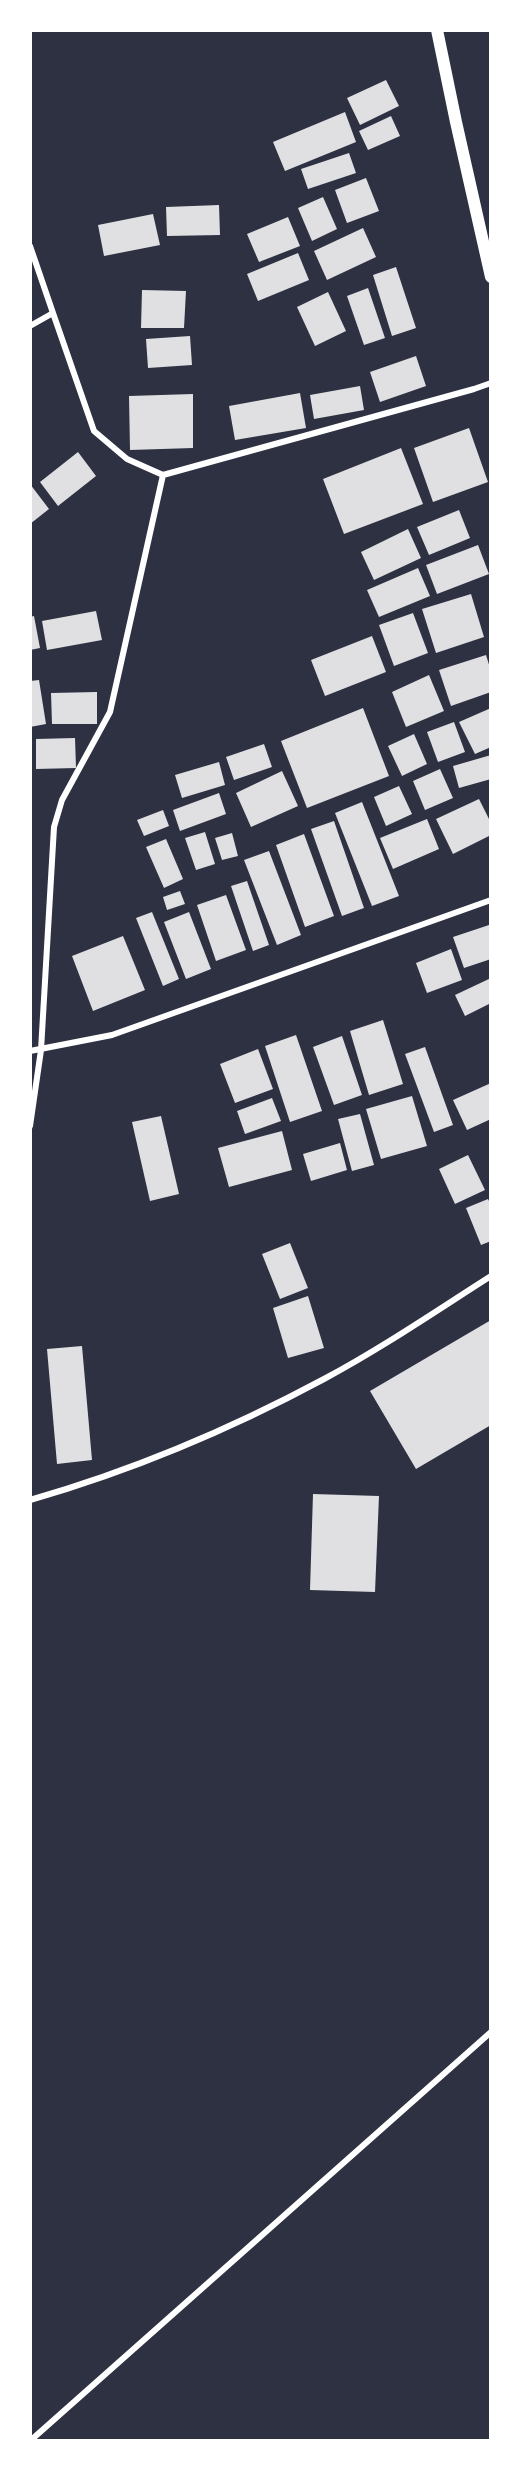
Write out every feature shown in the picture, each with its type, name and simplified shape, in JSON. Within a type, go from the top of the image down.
[{"type":"main road","points":[[437,30],[491,277]]},
{"type":"street","points":[[30,246],[94,431],[127,459],[163,475],[491,383]]},
{"type":"street","points":[[30,326],[53,313]]},
{"type":"street","points":[[30,1126],[41,1050],[54,827],[62,800],[110,712],[163,475]]},
{"type":"street","points":[[30,1051],[112,1035],[491,900]]},
{"type":"street","points":[[30,1500],[95,1481],[251,1417],[325,1378],[491,1276]]},
{"type":"street","points":[[30,2441],[491,2032]]},
{"type":"building","points":[[386,80],[399,106],[360,125],[347,98]]},
{"type":"building","points":[[345,112],[356,142],[285,171],[273,142]]},
{"type":"building","points":[[391,116],[400,136],[368,150],[359,131]]},
{"type":"building","points":[[349,153],[356,173],[308,189],[301,169]]},
{"type":"building","points":[[366,178],[379,211],[347,223],[335,190]]},
{"type":"building","points":[[323,197],[337,229],[312,241],[298,208]]},
{"type":"building","points":[[219,205],[220,235],[167,236],[166,207]]},
{"type":"building","points":[[153,214],[160,245],[104,256],[98,225]]},
{"type":"building","points":[[288,217],[300,246],[259,262],[247,234]]},
{"type":"building","points":[[363,228],[376,257],[327,280],[314,251]]},
{"type":"building","points":[[298,253],[309,280],[258,301],[247,274]]},
{"type":"building","points":[[396,267],[416,328],[392,336],[373,275]]},
{"type":"building","points":[[368,288],[385,338],[364,345],[347,296]]},
{"type":"building","points":[[142,290],[186,291],[184,328],[141,328]]},
{"type":"building","points":[[328,292],[346,331],[315,346],[297,307]]},
{"type":"building","points":[[190,336],[192,365],[148,368],[146,339]]},
{"type":"building","points":[[416,356],[426,386],[380,402],[370,372]]},
{"type":"building","points":[[360,386],[364,410],[314,419],[310,395]]},
{"type":"building","points":[[300,393],[306,428],[235,440],[229,406]]},
{"type":"building","points":[[193,394],[193,448],[130,450],[129,396]]},
{"type":"building","points":[[469,428],[488,482],[433,502],[414,448]]},
{"type":"building","points":[[401,448],[423,504],[344,534],[323,479]]},
{"type":"building","points":[[78,452],[96,476],[58,506],[40,482]]},
{"type":"building","points":[[30,484],[49,509],[30,524]]},
{"type":"building","points":[[459,510],[470,538],[429,555],[417,527]]},
{"type":"building","points":[[408,529],[421,558],[374,580],[361,552]]},
{"type":"building","points":[[478,545],[489,574],[437,594],[426,565]]},
{"type":"building","points":[[418,568],[430,596],[379,617],[367,590]]},
{"type":"building","points":[[471,594],[484,637],[436,653],[422,609]]},
{"type":"building","points":[[96,611],[102,640],[47,650],[42,621]]},
{"type":"building","points":[[413,613],[428,653],[394,666],[379,625]]},
{"type":"building","points":[[34,616],[40,648],[30,650],[30,617]]},
{"type":"building","points":[[372,636],[386,672],[325,696],[311,660]]},
{"type":"building","points":[[486,655],[491,671],[491,692],[451,706],[439,670]]},
{"type":"building","points":[[429,675],[444,711],[406,727],[392,692]]},
{"type":"building","points":[[39,680],[46,724],[30,727],[30,681]]},
{"type":"building","points":[[97,692],[97,724],[52,724],[51,693]]},
{"type":"building","points":[[363,708],[389,776],[307,808],[281,741]]},
{"type":"building","points":[[491,708],[491,747],[475,754],[459,722]]},
{"type":"building","points":[[454,722],[465,752],[438,762],[427,732]]},
{"type":"building","points":[[414,734],[427,764],[402,776],[388,746]]},
{"type":"building","points":[[75,738],[76,768],[36,769],[36,739]]},
{"type":"building","points":[[264,744],[272,767],[234,780],[226,757]]},
{"type":"building","points":[[491,755],[491,779],[459,788],[453,766]]},
{"type":"building","points":[[219,762],[225,785],[182,798],[175,775]]},
{"type":"building","points":[[440,769],[453,798],[425,810],[413,781]]},
{"type":"building","points":[[282,771],[298,806],[251,827],[236,793]]},
{"type":"building","points":[[399,786],[412,814],[386,826],[374,797]]},
{"type":"building","points":[[219,793],[226,814],[180,831],[173,810]]},
{"type":"building","points":[[479,799],[491,823],[491,835],[453,854],[436,819]]},
{"type":"building","points":[[362,802],[399,896],[372,906],[335,813]]},
{"type":"building","points":[[163,810],[169,826],[144,836],[137,820]]},
{"type":"building","points":[[427,819],[439,849],[393,869],[380,838]]},
{"type":"building","points":[[334,821],[364,908],[342,916],[311,829]]},
{"type":"building","points":[[205,832],[215,864],[196,870],[185,838]]},
{"type":"building","points":[[232,833],[238,856],[222,860],[215,838]]},
{"type":"building","points":[[304,834],[334,916],[305,927],[276,845]]},
{"type":"building","points":[[166,839],[183,879],[164,888],[146,847]]},
{"type":"building","points":[[269,851],[301,935],[277,945],[244,860]]},
{"type":"building","points":[[247,881],[269,945],[253,951],[231,886]]},
{"type":"building","points":[[180,891],[185,904],[167,910],[163,897]]},
{"type":"building","points":[[226,895],[246,950],[216,961],[197,905]]},
{"type":"building","points":[[152,912],[179,979],[163,986],[136,918]]},
{"type":"building","points":[[189,912],[211,969],[186,979],[164,922]]},
{"type":"building","points":[[489,925],[491,959],[464,968],[453,937]]},
{"type":"building","points":[[123,936],[145,990],[93,1011],[72,956]]},
{"type":"building","points":[[451,949],[462,980],[427,993],[416,963]]},
{"type":"building","points":[[491,978],[491,1003],[465,1016],[455,995]]},
{"type":"building","points":[[383,1020],[403,1084],[369,1095],[350,1031]]},
{"type":"building","points":[[296,1035],[322,1111],[290,1122],[265,1046]]},
{"type":"building","points":[[342,1036],[362,1095],[334,1105],[313,1047]]},
{"type":"building","points":[[425,1047],[453,1125],[434,1132],[405,1054]]},
{"type":"building","points":[[258,1049],[273,1089],[235,1103],[220,1064]]},
{"type":"building","points":[[491,1083],[491,1119],[467,1130],[453,1100]]},
{"type":"building","points":[[412,1096],[427,1146],[381,1159],[366,1109]]},
{"type":"building","points":[[272,1098],[281,1121],[245,1134],[237,1111]]},
{"type":"building","points":[[360,1114],[374,1165],[352,1171],[338,1119]]},
{"type":"building","points":[[161,1116],[179,1194],[150,1201],[132,1122]]},
{"type":"building","points":[[282,1131],[292,1170],[229,1187],[218,1148]]},
{"type":"building","points":[[340,1143],[347,1170],[311,1181],[303,1154]]},
{"type":"building","points":[[468,1155],[485,1190],[455,1204],[439,1169]]},
{"type":"building","points":[[488,1199],[491,1205],[491,1241],[481,1245],[466,1208]]},
{"type":"building","points":[[290,1243],[308,1288],[280,1299],[262,1254]]},
{"type":"building","points":[[308,1296],[324,1348],[288,1358],[273,1308]]},
{"type":"building","points":[[491,1320],[491,1425],[416,1469],[370,1391]]},
{"type":"building","points":[[82,1346],[92,1460],[57,1464],[47,1349]]},
{"type":"building","points":[[313,1494],[379,1496],[375,1592],[310,1590]]}]
